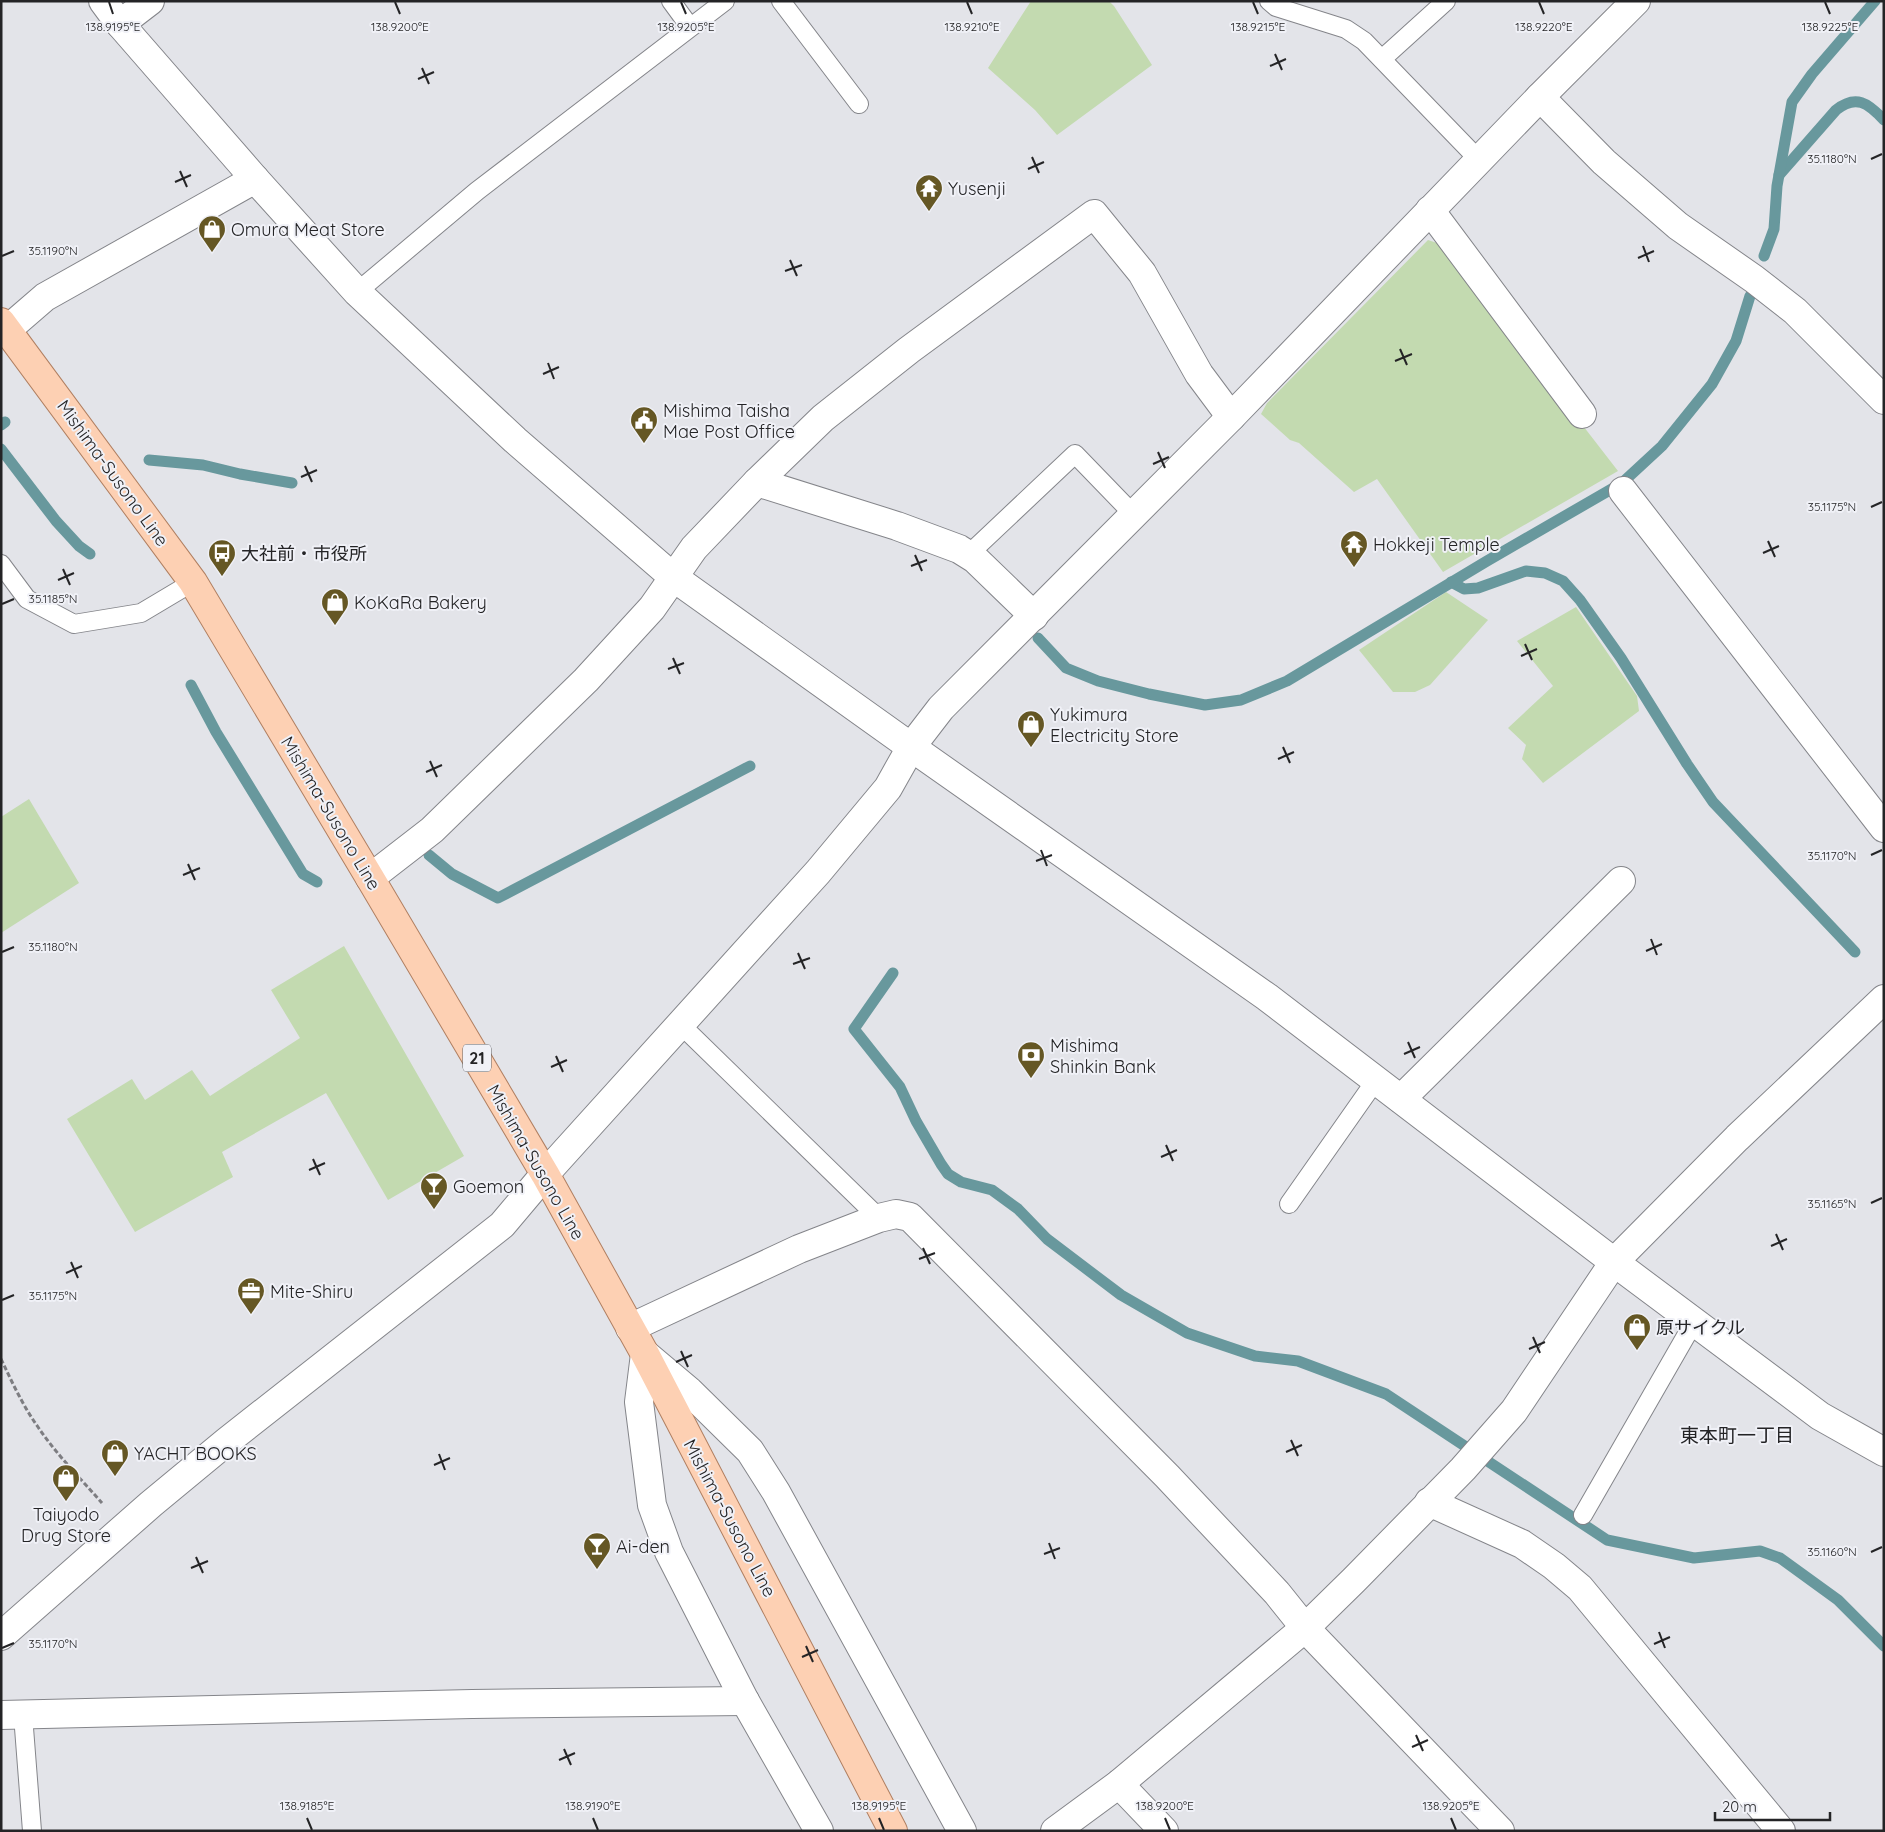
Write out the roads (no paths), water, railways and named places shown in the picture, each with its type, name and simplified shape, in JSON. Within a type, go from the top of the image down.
[{"type":"main road","name":"Mishima-Susono Line","points":[[3,328],[193,582],[370,878],[544,1174],[645,1354],[893,1831]]},
{"type":"street","points":[[103,1],[120,24],[254,179],[357,292],[515,440],[673,578],[1267,997],[1614,1262],[1820,1416],[1884,1452]]},
{"type":"street","points":[[120,24],[150,1]]},
{"type":"street","points":[[1,1636],[124,1528],[234,1436],[502,1225],[544,1174],[818,872],[888,788],[911,747],[941,708],[1232,417],[1430,210],[1636,1]]},
{"type":"street","points":[[1540,97],[1604,162],[1678,226],[1754,279],[1795,311],[1884,400]]},
{"type":"street","points":[[3,328],[45,297],[254,179]]},
{"type":"street","points":[[1430,210],[1582,414]]},
{"type":"street","points":[[370,878],[432,830],[586,680],[652,608],[694,548],[823,418],[909,350],[1094,214],[1142,273],[1199,374],[1232,417]]},
{"type":"street","points":[[758,482],[897,526],[959,549],[975,559],[1034,616]]},
{"type":"street","points":[[1623,491],[1884,828]]},
{"type":"street","points":[[1401,1099],[1620,881]]},
{"type":"street","points":[[1055,1831],[1120,1784],[1306,1628],[1464,1469],[1514,1411],[1614,1262],[1737,1138],[1884,999]]},
{"type":"street","points":[[630,1328],[799,1249],[878,1218],[896,1214],[910,1217],[1167,1476],[1277,1593],[1306,1628],[1500,1831]]},
{"type":"street","points":[[645,1354],[638,1402],[652,1505],[669,1552],[745,1701],[819,1831]]},
{"type":"street","points":[[645,1354],[689,1391],[750,1451],[776,1492],[962,1831]]},
{"type":"street","points":[[1430,1502],[1522,1544],[1554,1566],[1580,1588],[1781,1831]]},
{"type":"street","points":[[12,1715],[472,1704],[745,1701]]},
{"type":"street","points":[[1120,1784],[1164,1831]]},
{"type":"lane","points":[[671,1],[690,27]]},
{"type":"lane","points":[[357,292],[477,191],[725,1]]},
{"type":"lane","points":[[781,1],[859,104]]},
{"type":"lane","points":[[1270,1],[1276,7],[1346,30],[1364,41],[1479,160]]},
{"type":"lane","points":[[1382,59],[1446,1]]},
{"type":"lane","points":[[968,555],[1075,454],[1134,515]]},
{"type":"lane","points":[[1,564],[26,599],[74,624],[141,613],[193,582]]},
{"type":"lane","points":[[680,1024],[878,1218]]},
{"type":"lane","points":[[1289,1204],[1376,1080]]},
{"type":"lane","points":[[1583,1515],[1694,1322]]},
{"type":"lane","points":[[12,1715],[32,1831]]},
{"type":"waterway","points":[[1764,256],[1774,229],[1777,186],[1792,102],[1812,74],[1875,1]]},
{"type":"waterway","points":[[1779,175],[1836,110],[1843,105],[1850,102],[1862,103],[1873,109],[1884,120]]},
{"type":"waterway","points":[[1038,638],[1066,668],[1098,681],[1149,694],[1205,705],[1241,700],[1287,681],[1487,561],[1622,483],[1662,446],[1712,384],[1736,341],[1750,296]]},
{"type":"waterway","points":[[1,425],[5,422]]},
{"type":"waterway","points":[[1,449],[56,521],[79,546],[90,554]]},
{"type":"waterway","points":[[149,460],[203,465],[292,483]]},
{"type":"waterway","points":[[1451,582],[1464,589],[1478,588],[1526,571],[1545,573],[1563,581],[1580,600],[1621,658],[1713,802],[1855,952]]},
{"type":"waterway","points":[[191,685],[216,732],[303,874],[317,882]]},
{"type":"waterway","points":[[429,855],[452,874],[498,898],[750,766]]},
{"type":"waterway","points":[[893,973],[854,1029],[900,1087],[916,1121],[948,1174],[961,1182],[992,1190],[1018,1209],[1047,1239],[1121,1295],[1187,1333],[1255,1356],[1298,1361],[1386,1394],[1607,1540],[1694,1558],[1760,1551],[1780,1558],[1838,1600],[1884,1646]]},
{"type":"place","name":"Yusenji","points":[[929,212]]},
{"type":"place","name":"Omura Meat Store","points":[[212,253]]},
{"type":"place","name":"Mishima Taisha Mae Post Office","points":[[644,444]]},
{"type":"place","name":"Hokkeji Temple","points":[[1354,568]]},
{"type":"place","name":"大社前・市役所","points":[[222,577]]},
{"type":"place","name":"KoKaRa Bakery","points":[[335,626]]},
{"type":"place","name":"Yukimura Electricity Store","points":[[1031,748]]},
{"type":"place","name":"Mishima Shinkin Bank","points":[[1031,1079]]},
{"type":"place","name":"Goemon","points":[[434,1210]]},
{"type":"place","name":"Mite-Shiru","points":[[251,1315]]},
{"type":"place","name":"原サイクル","points":[[1637,1351]]},
{"type":"place","name":"YACHT BOOKS","points":[[115,1477]]},
{"type":"place","name":"Taiyodo Drug Store","points":[[66,1502]]},
{"type":"place","name":"Ai-den","points":[[597,1570]]},
{"type":"district","name":"東本町一丁目","points":[[1737,1435]]}]
